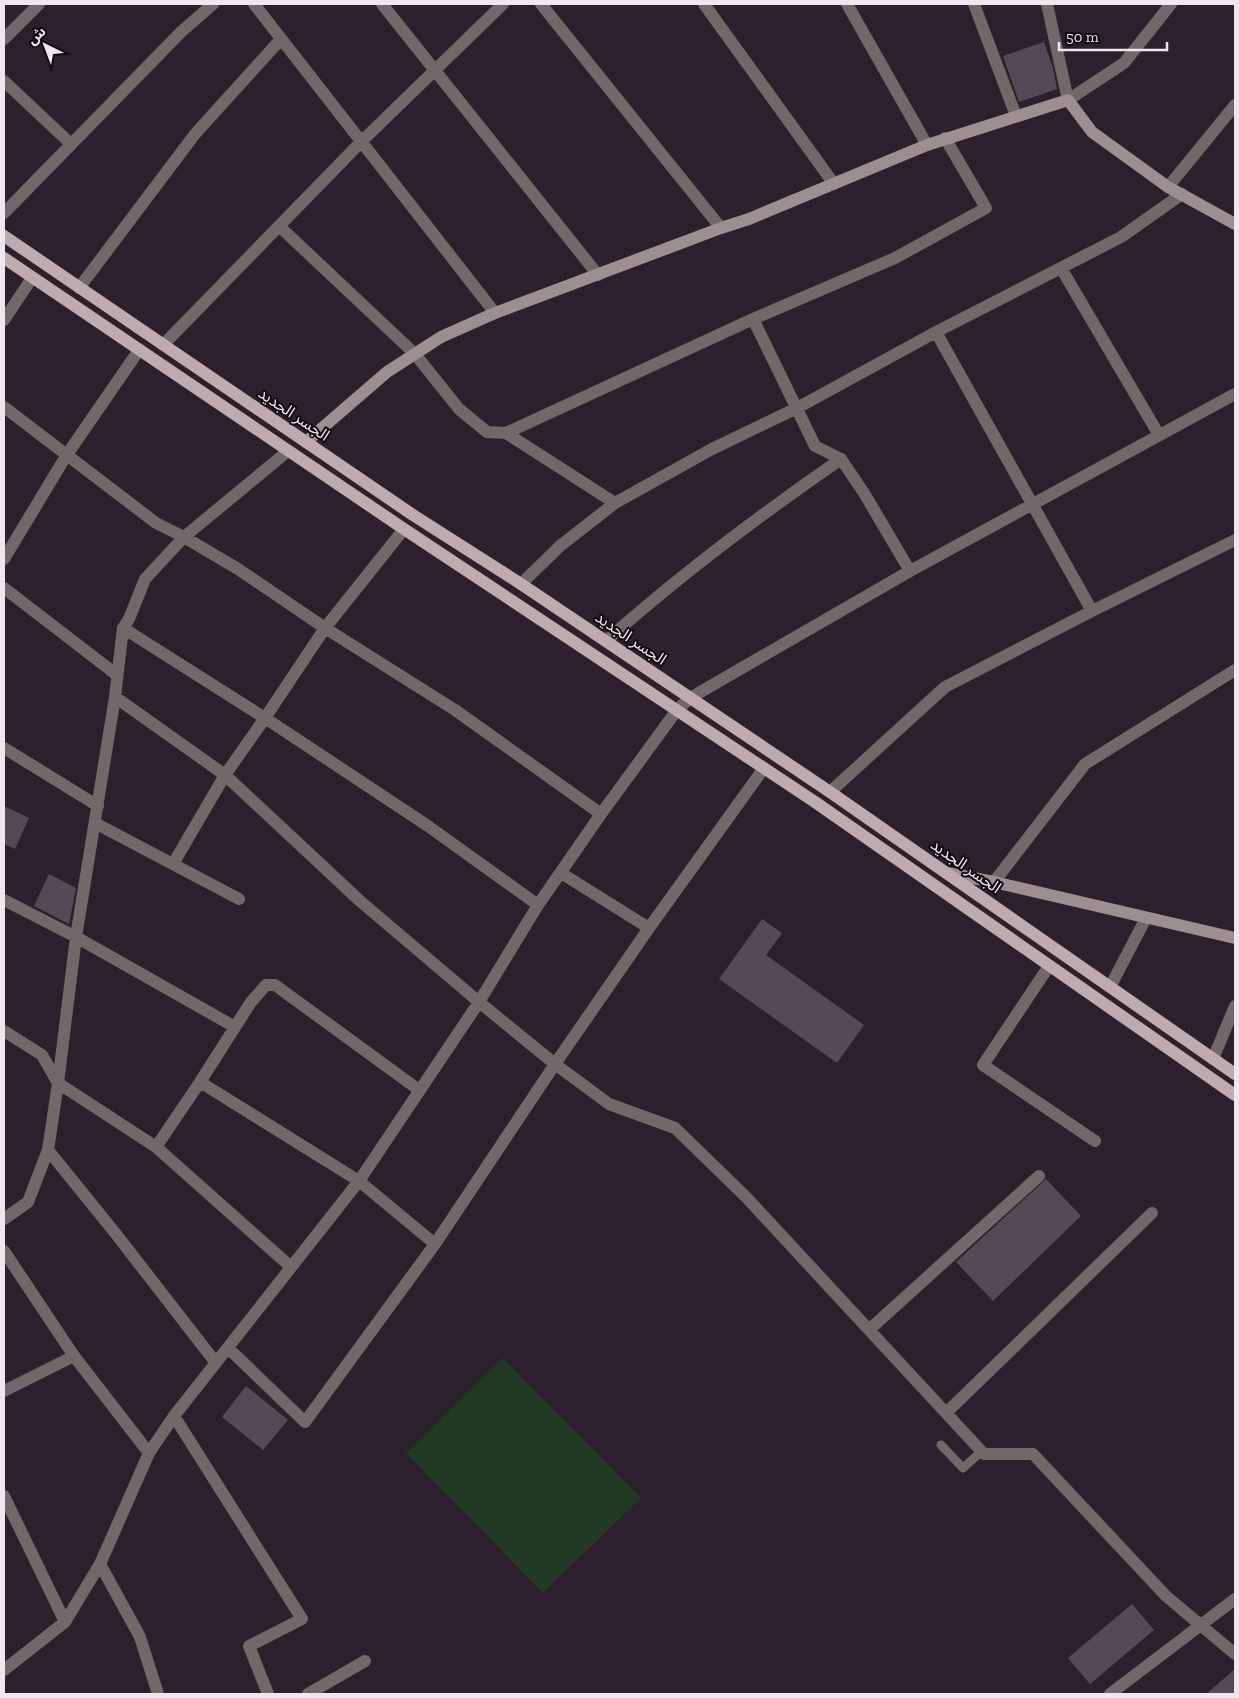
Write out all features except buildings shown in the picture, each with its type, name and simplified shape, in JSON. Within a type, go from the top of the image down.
[{"type":"main road","name":"الجسر الجديد","points":[[4,236],[413,515],[521,584],[830,792],[1235,1074]]},
{"type":"main road","name":"الجسر الجديد","points":[[4,258],[404,529],[824,808],[1235,1095]]},
{"type":"street","points":[[4,39],[39,4]]},
{"type":"street","points":[[4,213],[182,32],[213,4]]},
{"type":"street","points":[[254,4],[495,313]]},
{"type":"street","points":[[382,4],[598,276]]},
{"type":"street","points":[[163,345],[362,141],[503,4]]},
{"type":"street","points":[[541,4],[721,228]]},
{"type":"street","points":[[704,4],[834,184]]},
{"type":"street","points":[[847,4],[927,145]]},
{"type":"street","points":[[974,4],[1016,116]]},
{"type":"street","points":[[1046,4],[1068,100],[1092,132],[1168,186],[1235,224]]},
{"type":"street","points":[[306,442],[387,372],[441,337],[495,313],[749,219],[945,138],[1068,100],[1124,63],[1171,4]]},
{"type":"street","points":[[79,288],[195,134],[281,40]]},
{"type":"street","points":[[4,80],[71,144]]},
{"type":"street","points":[[1168,186],[1235,105]]},
{"type":"street","points":[[506,434],[753,319],[895,258],[986,208],[945,138]]},
{"type":"street","points":[[521,584],[560,546],[615,503],[712,449],[797,408],[936,332],[1121,237],[1182,194]]},
{"type":"street","points":[[279,226],[415,354],[459,410],[487,432],[506,434],[615,503]]},
{"type":"street","points":[[1061,268],[1159,435]]},
{"type":"street","points":[[4,320],[32,278]]},
{"type":"street","points":[[753,319],[815,446],[841,459],[864,493],[910,571]]},
{"type":"street","points":[[936,332],[1092,611]]},
{"type":"street","points":[[4,559],[66,456],[139,350]]},
{"type":"street","points":[[4,1670],[65,1622],[100,1564],[149,1453],[174,1416],[359,1181],[479,1002],[538,905],[677,710],[690,698],[910,571],[1235,394]]},
{"type":"street","points":[[4,407],[156,523],[238,569],[324,628],[455,710],[602,814]]},
{"type":"street","points":[[4,1219],[28,1202],[48,1150],[76,937],[115,697],[123,628],[145,579],[184,537],[288,451]]},
{"type":"street","points":[[606,641],[650,602],[794,492],[841,459]]},
{"type":"street","points":[[173,864],[225,774],[265,718],[324,628],[404,529]]},
{"type":"street","points":[[830,792],[946,687],[1092,611],[1235,540]]},
{"type":"street","points":[[4,588],[117,675]]},
{"type":"street","points":[[123,628],[265,718],[428,826],[538,905]]},
{"type":"street","points":[[994,882],[1085,764],[1234,673]]},
{"type":"street","points":[[115,697],[225,774],[360,901],[555,1064],[609,1104],[674,1128],[746,1197],[870,1328],[984,1454],[1033,1454],[1166,1596],[1202,1624],[1235,1654]]},
{"type":"street","points":[[4,748],[98,806]]},
{"type":"street","points":[[228,1348],[305,1422],[435,1244],[555,1064],[649,928],[764,768]]},
{"type":"street","points":[[95,823],[238,899]]},
{"type":"street","points":[[947,873],[994,882],[1235,938]]},
{"type":"street","points":[[561,874],[649,928]]},
{"type":"street","points":[[4,900],[76,937],[235,1027]]},
{"type":"street","points":[[1110,987],[1146,918]]},
{"type":"street","points":[[1049,966],[983,1065],[1095,1141]]},
{"type":"street","points":[[156,1146],[260,990],[266,985],[275,985],[419,1090]]},
{"type":"street","points":[[1213,1059],[1235,1006]]},
{"type":"street","points":[[4,1031],[42,1055],[58,1082],[156,1146],[291,1267]]},
{"type":"street","points":[[200,1082],[359,1181],[435,1244]]},
{"type":"street","points":[[48,1150],[116,1234],[216,1364]]},
{"type":"street","points":[[870,1328],[1038,1176]]},
{"type":"street","points":[[947,1412],[1152,1213]]},
{"type":"street","points":[[4,1251],[74,1356],[149,1453]]},
{"type":"street","points":[[4,1391],[74,1356]]},
{"type":"street","points":[[174,1416],[302,1619],[250,1646],[268,1694]]},
{"type":"street","points":[[4,1496],[65,1622]]},
{"type":"street","points":[[100,1564],[140,1637],[158,1694]]},
{"type":"street","points":[[1110,1694],[1235,1599]]},
{"type":"street","points":[[308,1694],[365,1661]]},
{"type":"lane","points":[[941,1445],[963,1468],[982,1451]]},
{"type":"green space","points":[[503,1358],[641,1498],[543,1593],[406,1453]]}]
